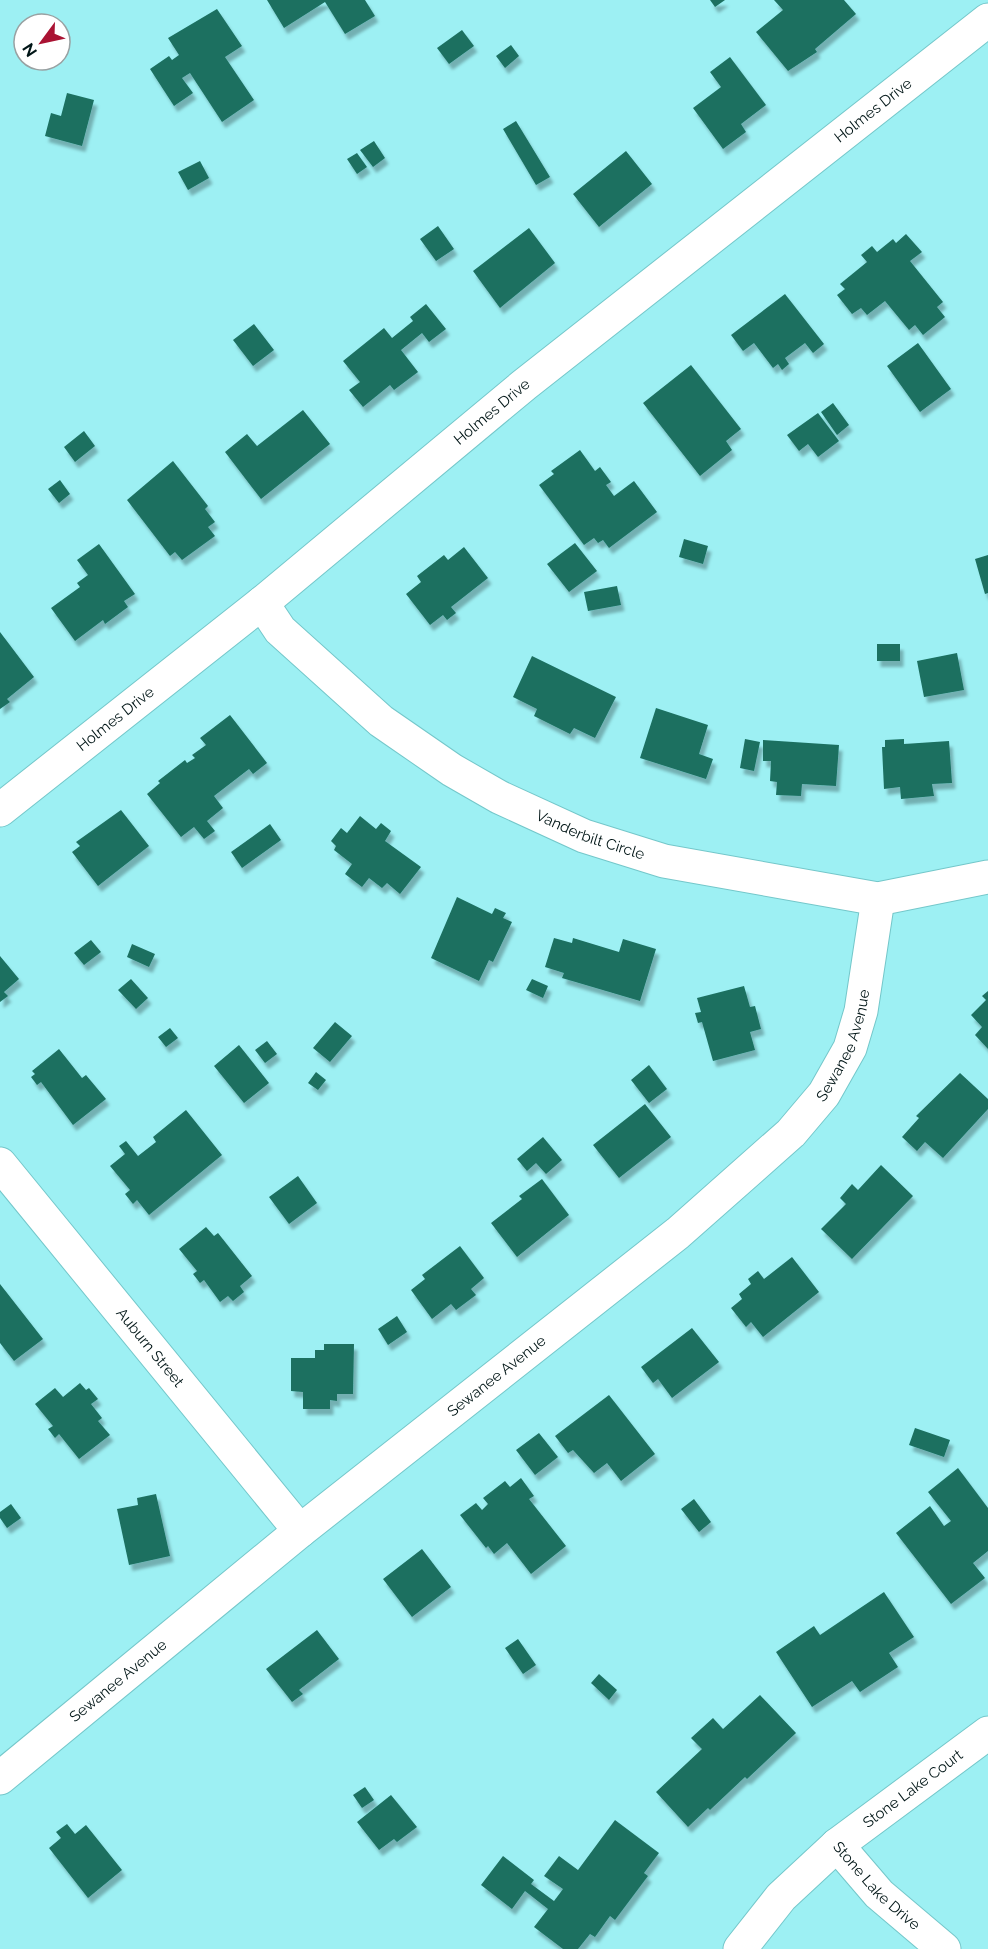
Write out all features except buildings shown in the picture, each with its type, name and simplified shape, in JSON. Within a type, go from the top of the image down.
[{"type":"street","name":"Holmes Drive","points":[[0,810],[262,603],[524,385],[988,20]]},
{"type":"street","name":"Vanderbilt Circle","points":[[262,603],[280,630],[381,721],[452,770],[499,797],[584,836],[664,861],[878,898],[988,878]]},
{"type":"street","name":"Sewanee Avenue","points":[[0,1778],[300,1531],[678,1233],[791,1133],[824,1094],[850,1048],[861,1011],[878,898]]},
{"type":"street","name":"Auburn Street","points":[[0,1164],[300,1531]]},
{"type":"street","name":"Stone Lake Court","points":[[837,1845],[988,1733]]},
{"type":"street","name":"Stone Lake Drive","points":[[740,1949],[781,1897],[837,1845],[879,1894],[944,1949]]}]
